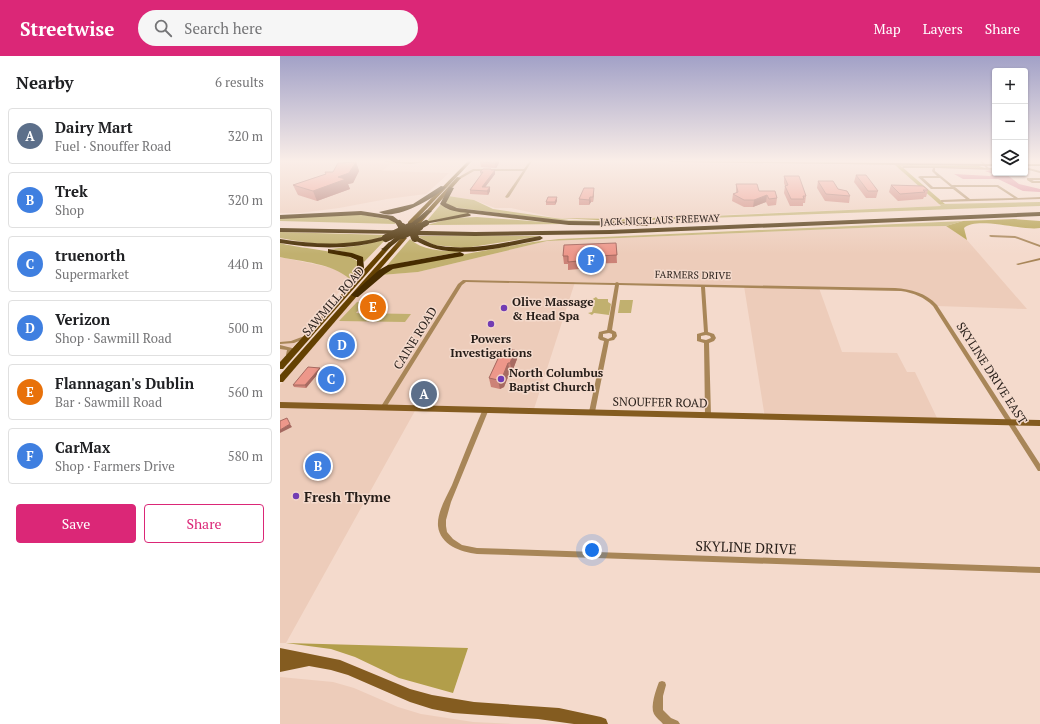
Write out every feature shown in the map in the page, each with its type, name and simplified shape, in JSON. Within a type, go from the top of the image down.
[{"type":"highway","points":[[280,217],[394,211],[421,204],[436,192]]},
{"type":"highway","points":[[449,192],[443,204],[450,208],[524,218],[583,224],[679,223]]},
{"type":"highway","name":"JACK NICKLAUS FREEWAY","points":[[280,224],[450,228],[566,227],[1040,208]]},
{"type":"highway","points":[[384,249],[429,211]]},
{"type":"highway","points":[[347,214],[385,215],[402,226],[400,236]]},
{"type":"highway","name":"JACK NICKLAUS FREEWAY","points":[[280,230],[400,236],[633,231],[1040,214]]},
{"type":"highway","points":[[413,224],[470,215],[524,218]]},
{"type":"highway","points":[[413,224],[415,238],[428,246],[461,249],[544,237],[633,231]]},
{"type":"highway","points":[[282,241],[330,247],[362,244],[400,236]]},
{"type":"highway","points":[[355,295],[382,272],[392,267],[525,240]]},
{"type":"highway","points":[[282,241],[352,255],[360,259],[362,263],[354,282]]},
{"type":"main road","points":[[413,224],[439,192]]},
{"type":"main road","points":[[429,211],[447,192]]},
{"type":"main road","name":"SAWMILL ROAD","points":[[280,380],[355,295],[400,236]]},
{"type":"main road","name":"SAWMILL ROAD","points":[[283,364],[384,249]]},
{"type":"main road","name":"SNOUFFER ROAD","points":[[280,405],[1040,423]]},
{"type":"main road","points":[[280,654],[338,665],[393,690],[433,702],[478,708],[552,713],[583,718],[601,724]]},
{"type":"main road","points":[[280,666],[312,660]]},
{"type":"street","points":[[507,197],[510,192]]},
{"type":"street","points":[[959,192],[969,200]]},
{"type":"street","points":[[1007,192],[1018,199]]},
{"type":"street","points":[[942,201],[1040,198]]},
{"type":"street","points":[[991,236],[1015,237],[1040,246]]},
{"type":"street","points":[[1018,264],[1040,259]]},
{"type":"street","name":"FARMERS DRIVE","points":[[465,281],[896,289],[920,294]]},
{"type":"street","name":"CAINE ROAD","points":[[383,408],[460,284],[465,281]]},
{"type":"street","points":[[609,331],[617,283]]},
{"type":"street","points":[[703,285],[706,333]]},
{"type":"street","name":"SKYLINE DRIVE EAST","points":[[920,294],[935,305],[1040,469]]},
{"type":"street","points":[[609,331],[614,333],[614,338],[607,340],[601,339],[600,335],[603,332],[609,331]]},
{"type":"street","points":[[706,333],[710,334],[714,338],[706,342],[700,341],[698,337],[700,334],[706,333]]},
{"type":"street","points":[[280,343],[296,342],[310,334]]},
{"type":"street","points":[[592,412],[607,340]]},
{"type":"street","points":[[706,342],[708,415]]},
{"type":"street","points":[[280,347],[291,350],[283,364]]},
{"type":"street","name":"SKYLINE DRIVE","points":[[486,409],[444,514],[444,531],[452,543],[463,548],[477,551],[1040,570]]},
{"type":"street","points":[[662,684],[658,696],[658,712],[668,722],[675,724]]},
{"type":"shaded area","points":[[280,192],[428,192],[426,194],[387,199],[339,208],[300,213],[280,213]]},
{"type":"shaded area","points":[[449,192],[926,192],[941,206],[620,219],[556,218],[511,208],[495,208],[474,200],[448,196]]},
{"type":"shaded area","points":[[926,192],[931,192],[945,204],[939,204]]},
{"type":"shaded area","points":[[448,196],[474,200],[493,209],[569,220],[593,221],[941,206],[939,204],[1040,202],[1040,206],[595,222],[555,220],[451,207],[445,202]]},
{"type":"shaded area","points":[[441,204],[447,209],[472,213],[426,222]]},
{"type":"shaded area","points":[[357,214],[392,220],[396,224],[280,221],[280,218]]},
{"type":"shaded area","points":[[701,216],[703,218],[619,221],[556,218],[620,219]]},
{"type":"shaded area","points":[[477,217],[570,224],[427,225],[452,218]]},
{"type":"shaded area","points":[[1014,219],[1040,221],[1040,228],[1022,228],[979,223],[964,228],[967,240],[946,226],[963,221]]},
{"type":"shaded area","points":[[963,221],[946,226],[883,227],[547,241],[418,272],[381,275],[399,266],[533,242],[559,239]]},
{"type":"shaded area","points":[[946,226],[967,240],[1027,309],[937,306],[923,294],[902,289],[819,288],[842,352],[897,353],[907,372],[915,372],[939,422],[765,418],[744,286],[575,282],[533,412],[416,409],[286,643],[280,643],[280,385],[357,296],[381,275],[418,272],[547,241],[883,227]]},
{"type":"shaded area","points":[[280,232],[386,235],[361,243],[334,245],[280,238]]},
{"type":"shaded area","points":[[417,236],[541,236],[465,248],[434,245]]},
{"type":"shaded area","points":[[386,239],[364,262],[357,255],[331,249],[363,245]]},
{"type":"shaded area","points":[[410,239],[429,249],[443,251],[465,251],[405,262],[384,269]]},
{"type":"shaded area","points":[[280,243],[344,255],[359,263],[350,279],[326,266],[280,257]]},
{"type":"shaded area","points":[[280,257],[341,271],[350,279],[280,362]]},
{"type":"shaded area","points":[[596,297],[598,299],[608,299],[608,302],[611,304],[609,315],[594,313],[592,315],[588,313],[592,312],[595,300],[591,300]]},
{"type":"shaded area","points":[[620,300],[633,300],[631,313],[618,313]]},
{"type":"shaded area","points":[[357,302],[365,303],[356,313],[411,314],[405,322],[339,321]]},
{"type":"shaded area","points":[[286,643],[468,648],[453,693],[399,678],[355,657],[331,649]]},
{"type":"shaded area","points":[[280,677],[333,682],[354,688],[398,707],[421,714],[473,722],[514,724],[280,724]]},
{"type":"building","points":[[582,192],[594,192],[593,197],[590,197],[589,200],[579,199]]},
{"type":"building","points":[[738,192],[775,192],[777,198],[769,199],[767,195],[754,200],[744,200],[733,194]]},
{"type":"building","points":[[788,192],[805,192],[806,196],[803,196],[804,199],[791,199]]},
{"type":"building","points":[[825,192],[848,192],[850,196],[826,194]]},
{"type":"building","points":[[898,192],[923,192],[900,194]]},
{"type":"building","points":[[548,197],[557,197],[555,202],[546,202]]},
{"type":"building","points":[[616,243],[617,255],[579,257],[578,261],[568,262],[568,256],[563,256],[564,245]]},
{"type":"building","points":[[365,299],[385,299],[379,308],[358,307]]},
{"type":"building","points":[[335,335],[347,336],[342,343],[333,343],[331,340]]},
{"type":"building","points":[[502,350],[515,350],[502,378],[498,380],[489,378]]},
{"type":"building","points":[[308,367],[320,368],[305,385],[293,385]]},
{"type":"building","points":[[330,370],[340,370],[330,384],[319,384]]},
{"type":"building","points":[[287,418],[290,424],[280,430],[280,421]]},
{"type":"place","name":"CarMax","points":[[591,260]]},
{"type":"place","name":"Flannagan's Dublin","points":[[373,307]]},
{"type":"place","name":"Olive Massage & Head Spa","points":[[504,308]]},
{"type":"place","name":"Powers Investigations","points":[[491,324]]},
{"type":"place","name":"Verizon","points":[[342,345]]},
{"type":"place","name":"truenorth","points":[[331,379]]},
{"type":"place","name":"North Columbus Baptist Church","points":[[501,379]]},
{"type":"place","name":"Dairy Mart","points":[[424,394]]},
{"type":"place","name":"Trek","points":[[318,466]]},
{"type":"place","name":"Fresh Thyme","points":[[296,496]]}]
